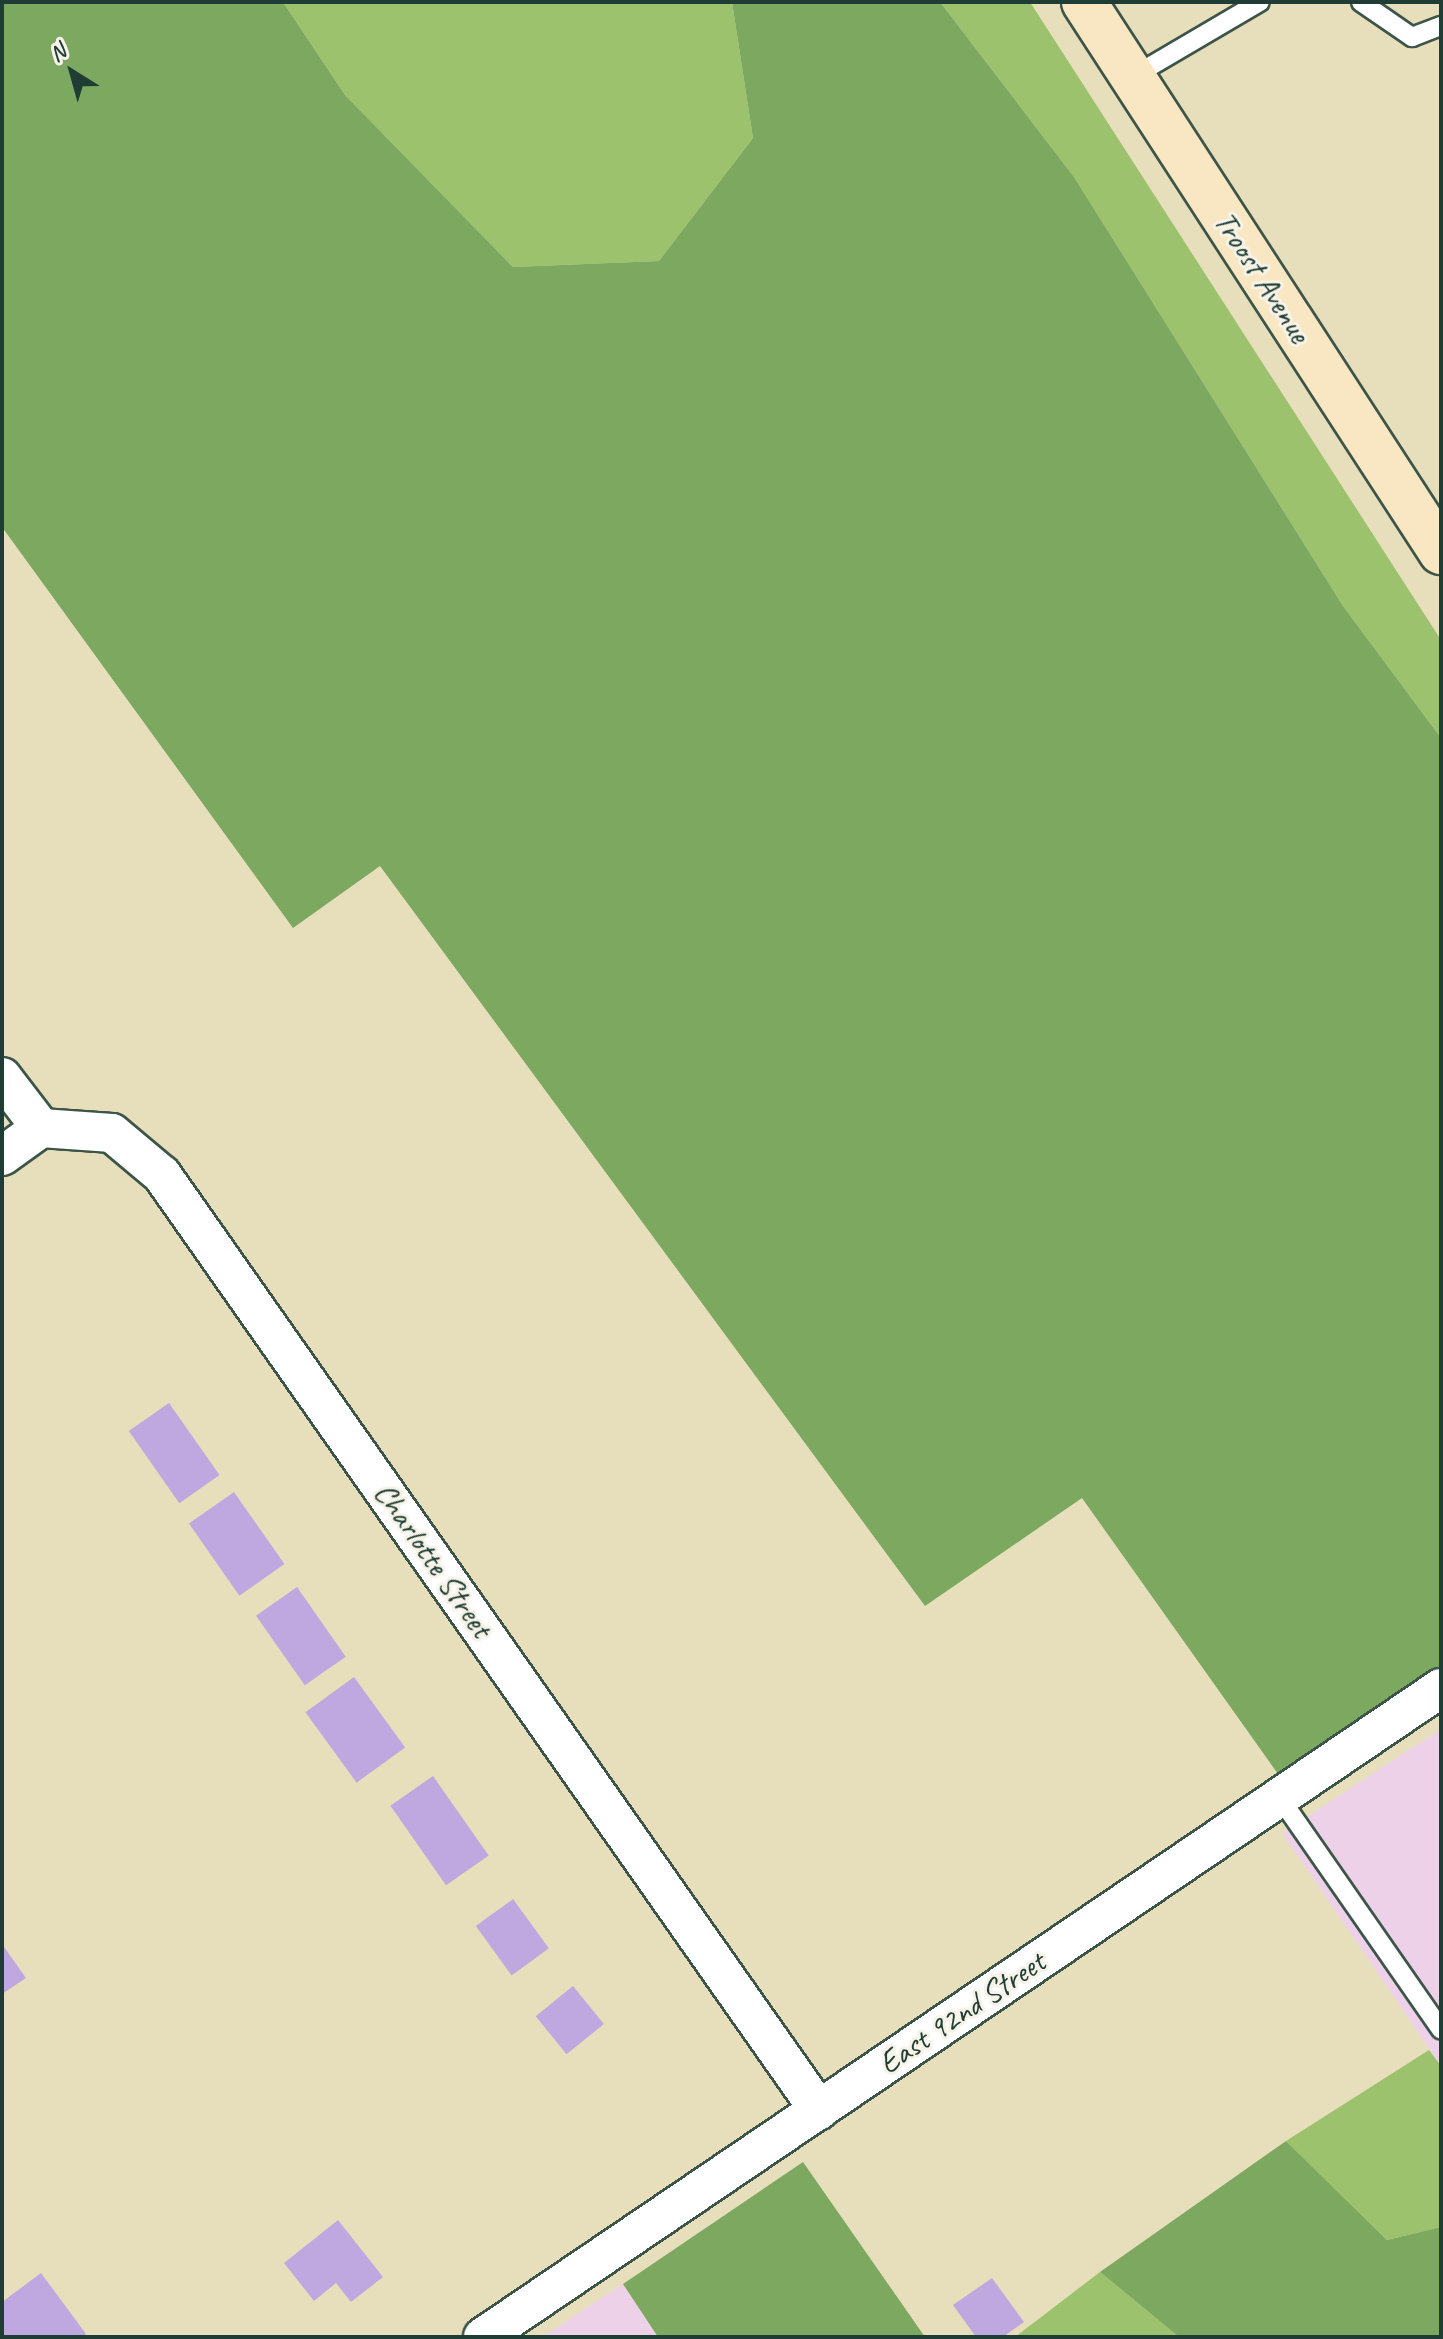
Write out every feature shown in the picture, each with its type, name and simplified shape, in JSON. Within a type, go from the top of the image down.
[{"type":"main road","name":"Troost Avenue","points":[[1084,2],[1441,552]]},
{"type":"street","points":[[2,1077],[41,1128],[2,1156]]},
{"type":"street","name":"Charlotte Street","points":[[41,1128],[112,1133],[162,1175],[819,2110]]},
{"type":"street","name":"East 92nd Street","points":[[483,2337],[1441,1688]]},
{"type":"lane","points":[[1132,77],[1260,2]]},
{"type":"lane","points":[[1361,2],[1412,37],[1441,26]]},
{"type":"lane","points":[[1280,1798],[1441,2030]]},
{"type":"shaded area","points":[[1441,1729],[1441,2066],[1282,1833]]},
{"type":"shaded area","points":[[623,2284],[658,2337],[542,2337]]},
{"type":"green space","points":[[2,2],[283,2],[345,95],[513,267],[659,261],[753,138],[732,2],[940,2],[1074,177],[1343,606],[1441,738],[1441,1665],[1278,1774],[1082,1498],[925,1606],[380,866],[293,928],[2,527]]},
{"type":"green space","points":[[283,2],[732,2],[753,138],[659,261],[513,267],[345,95]]},
{"type":"green space","points":[[940,2],[1030,2],[1441,640],[1441,738],[1343,606],[1074,177]]},
{"type":"green space","points":[[1429,2050],[1441,2066],[1441,2227],[1387,2240],[1286,2141]]},
{"type":"green space","points":[[1286,2141],[1387,2240],[1441,2227],[1441,2337],[1179,2337],[1100,2272]]},
{"type":"green space","points":[[803,2162],[925,2337],[658,2337],[623,2284]]},
{"type":"green space","points":[[1100,2272],[1179,2337],[1015,2337]]},
{"type":"building","points":[[169,1403],[219,1475],[179,1503],[129,1431]]},
{"type":"building","points":[[234,1492],[284,1564],[239,1596],[189,1524]]},
{"type":"building","points":[[297,1587],[346,1657],[305,1685],[256,1616]]},
{"type":"building","points":[[354,1677],[405,1747],[357,1783],[305,1712]]},
{"type":"building","points":[[433,1776],[489,1855],[446,1885],[390,1806]]},
{"type":"building","points":[[513,1899],[549,1948],[512,1975],[476,1926]]},
{"type":"building","points":[[2,1944],[26,1978],[2,1994]]},
{"type":"building","points":[[573,1986],[604,2024],[567,2054],[536,2016]]},
{"type":"building","points":[[338,2220],[383,2277],[351,2302],[336,2283],[314,2301],[284,2263]]},
{"type":"building","points":[[41,2273],[86,2334],[82,2337],[2,2337],[2,2302]]},
{"type":"building","points":[[992,2278],[1024,2322],[1003,2337],[976,2337],[953,2305]]}]
